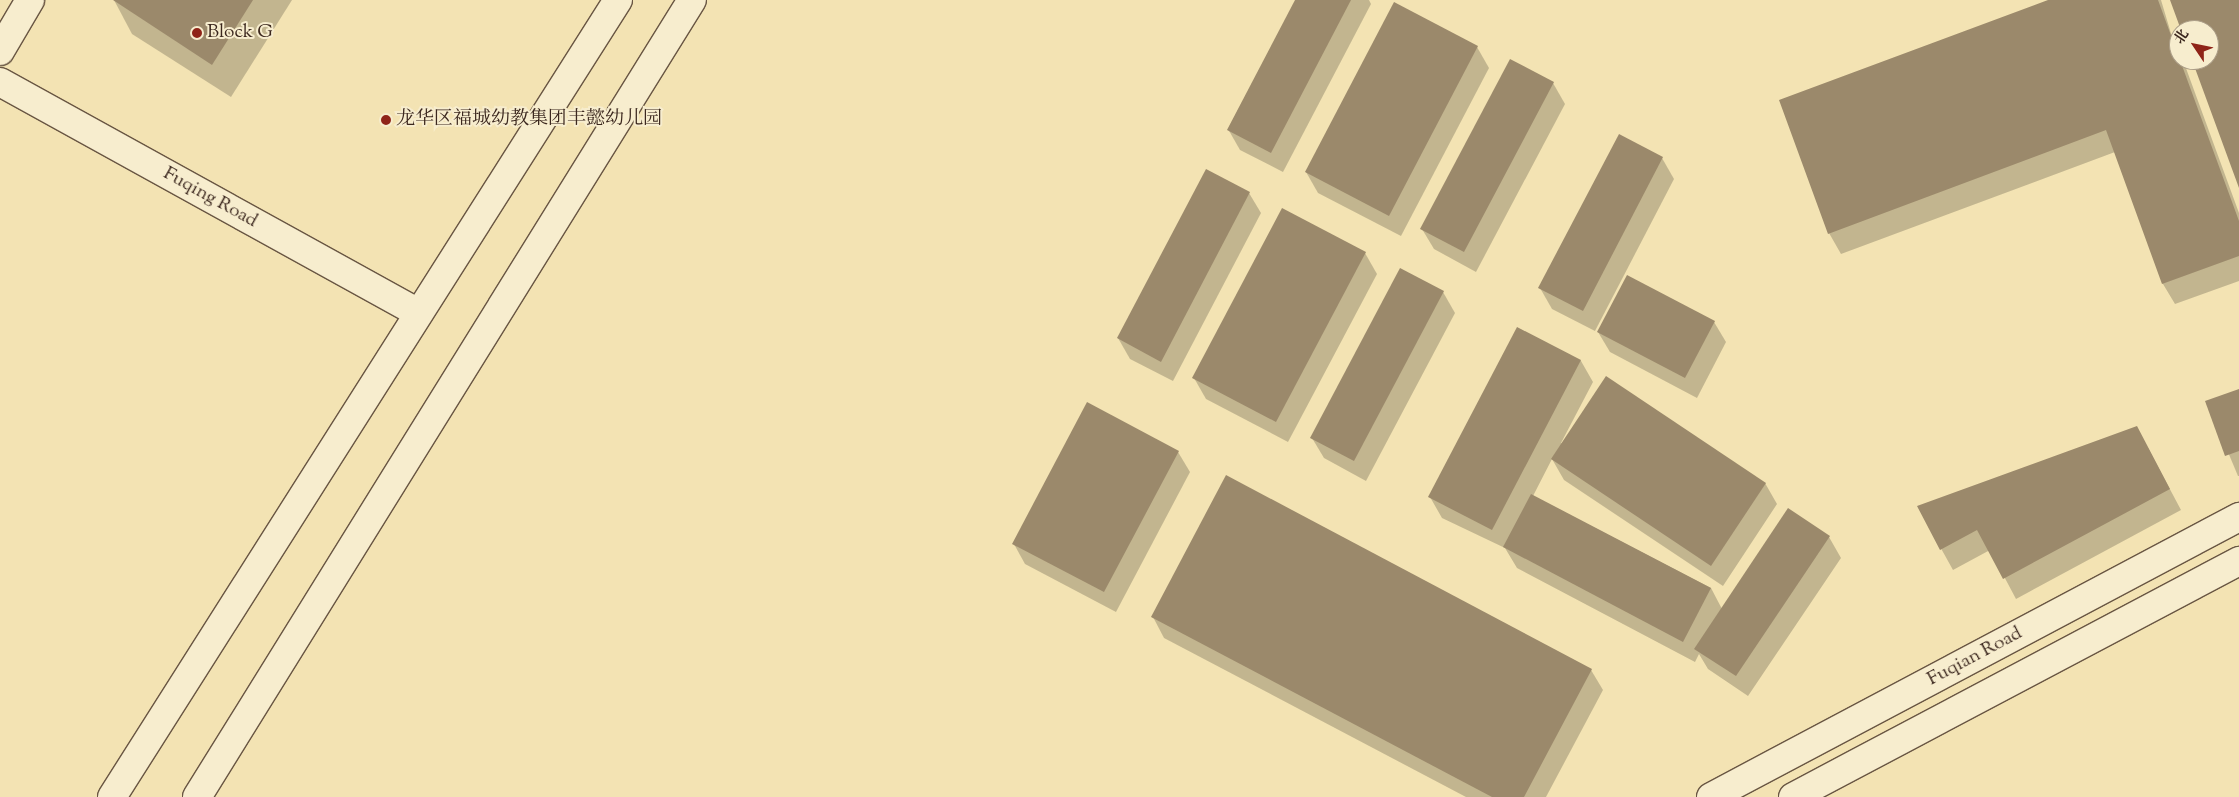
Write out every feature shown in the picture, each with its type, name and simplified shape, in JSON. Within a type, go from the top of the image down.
[{"type":"street","points":[[0,52],[30,0]]},
{"type":"street","points":[[112,797],[618,0]]},
{"type":"street","points":[[197,797],[692,0]]},
{"type":"street","name":"Fuqing Road","points":[[0,82],[419,313]]},
{"type":"street","name":"Fuqian Road","points":[[1711,797],[2239,517]]},
{"type":"street","name":"Fuqian Road","points":[[1793,797],[2239,561]]},
{"type":"building","name":"Block G","points":[[113,0],[253,0],[212,65]]},
{"type":"building","points":[[1295,0],[1351,0],[1271,153],[1227,130]]},
{"type":"building","points":[[2048,0],[2158,0],[2169,30],[2169,70],[2184,70],[2239,221],[2239,256],[2162,284],[2106,130],[1828,234],[1779,100]]},
{"type":"building","points":[[2170,0],[2239,0],[2239,188],[2196,70],[2219,70],[2219,20],[2177,20]]},
{"type":"building","points":[[1394,2],[1478,46],[1389,216],[1305,172]]},
{"type":"building","points":[[1510,59],[1554,82],[1464,252],[1420,229]]},
{"type":"building","points":[[1619,134],[1663,157],[1583,311],[1538,288]]},
{"type":"building","points":[[1206,169],[1250,192],[1161,362],[1117,338]]},
{"type":"building","points":[[1282,208],[1366,252],[1276,422],[1192,378]]},
{"type":"building","points":[[1400,268],[1444,291],[1354,461],[1310,438]]},
{"type":"building","points":[[1627,275],[1715,321],[1685,378],[1597,332]]},
{"type":"building","points":[[1517,327],[1581,360],[1492,530],[1428,497]]},
{"type":"building","points":[[1606,376],[1766,483],[1711,566],[1551,459]]},
{"type":"building","points":[[2239,389],[2239,451],[2225,456],[2205,401]]},
{"type":"building","points":[[1087,402],[1179,451],[1104,592],[1012,544]]},
{"type":"building","points":[[2137,426],[2170,489],[2003,579],[1977,530],[1940,550],[1917,506]]},
{"type":"building","points":[[1226,475],[1592,669],[1524,797],[1492,797],[1151,617]]},
{"type":"building","points":[[1531,494],[1711,588],[1683,642],[1503,547]]},
{"type":"building","points":[[1788,508],[1830,536],[1736,676],[1694,649]]},
{"type":"place","name":"Block G","points":[[197,33]]},
{"type":"place","name":"龙华区福城幼教集团丰懿幼儿园","points":[[386,120]]}]
